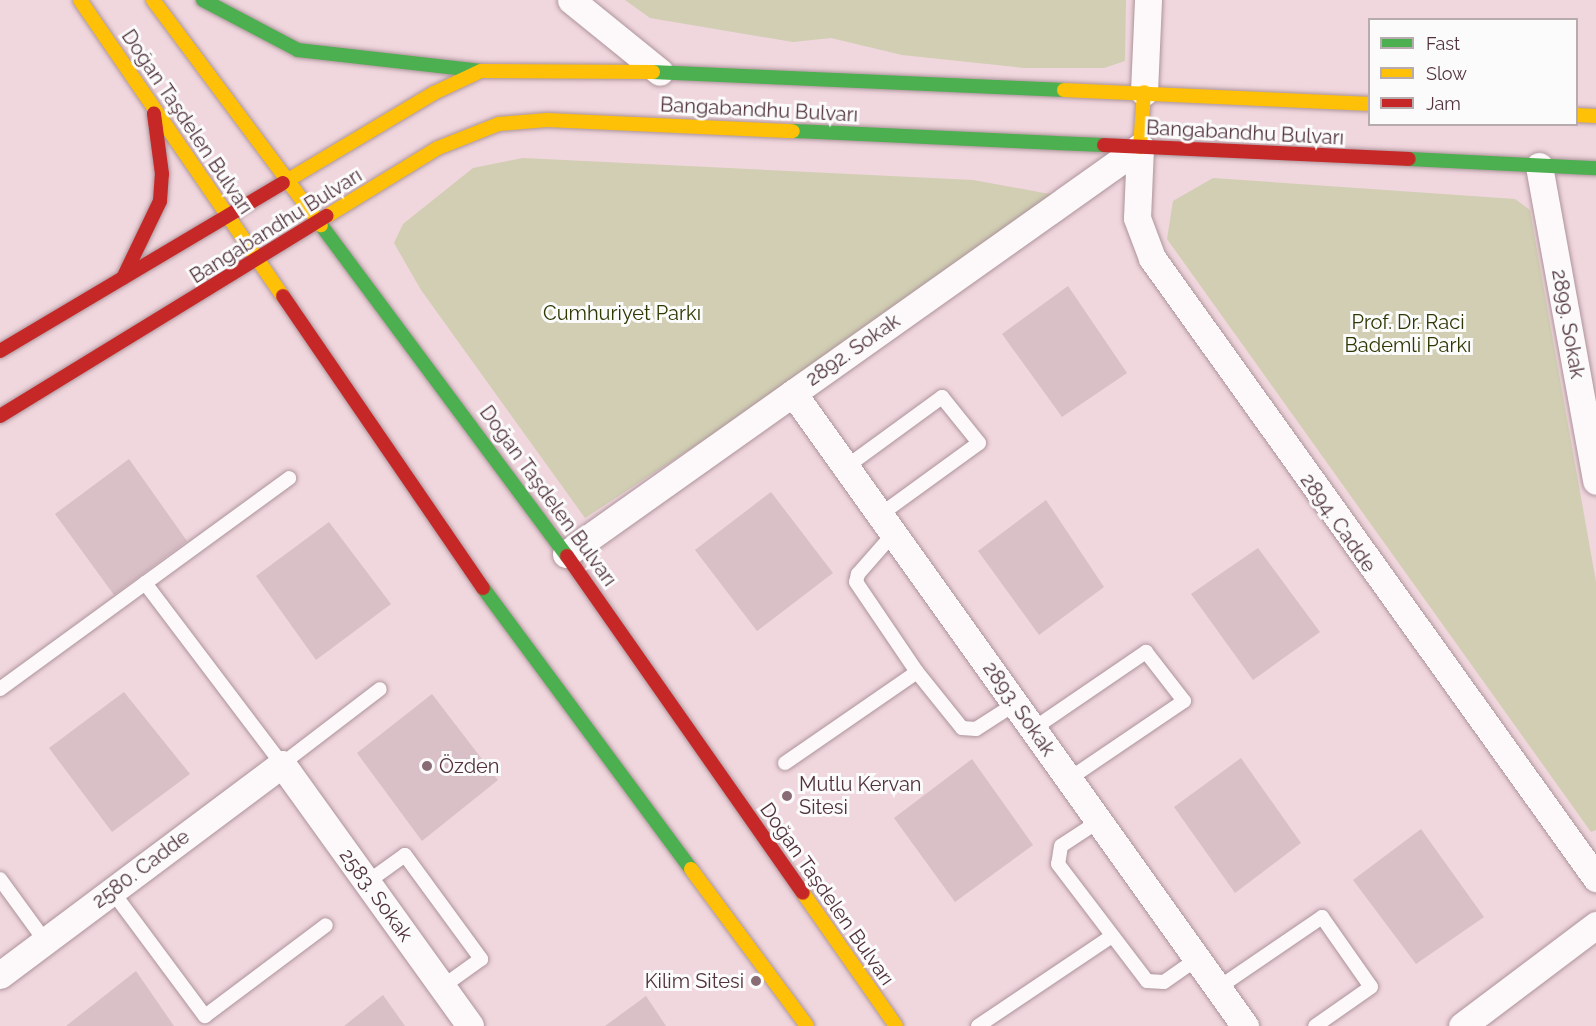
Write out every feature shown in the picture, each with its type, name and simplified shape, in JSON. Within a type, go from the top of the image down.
[{"type":"main road","name":"Doğan Taşdelen Bulvarı","points":[[80,0],[482,587],[807,1026]]},
{"type":"main road","name":"Doğan Taşdelen Bulvarı","points":[[153,0],[321,222],[566,554],[896,1026]]},
{"type":"main road","points":[[203,0],[243,25],[298,50],[481,72]]},
{"type":"main road","name":"Bangabandhu Bulvarı","points":[[0,351],[441,89],[481,72],[660,72],[1144,92],[1368,104]]},
{"type":"main road","points":[[1140,147],[1144,92]]},
{"type":"main road","points":[[123,278],[160,201],[160,140],[150,100]]},
{"type":"main road","points":[[1578,115],[1596,116]]},
{"type":"main road","name":"Bangabandhu Bulvarı","points":[[0,416],[457,138],[523,121],[1596,168]]},
{"type":"street","points":[[571,0],[660,72]]},
{"type":"street","points":[[1144,92],[1148,0]]},
{"type":"street","name":"2892. Sokak","points":[[566,554],[1140,147]]},
{"type":"street","name":"2894. Cadde","points":[[1140,147],[1137,218],[1148,253],[1596,878]]},
{"type":"street","name":"2899. Sokak","points":[[1539,166],[1596,481]]},
{"type":"street","name":"2893. Sokak","points":[[793,393],[1245,1026]]},
{"type":"street","name":"2583. Sokak","points":[[282,764],[470,1026]]},
{"type":"street","name":"2580. Cadde","points":[[0,975],[282,764]]},
{"type":"street","points":[[1462,1026],[1596,925]]},
{"type":"lane","points":[[846,467],[942,397],[979,443],[887,524],[858,574],[856,582],[917,672],[962,728],[976,729],[1015,704]]},
{"type":"lane","points":[[0,689],[289,478]]},
{"type":"lane","points":[[145,583],[282,764],[380,689]]},
{"type":"lane","points":[[1033,729],[1146,652],[1184,701],[1069,779]]},
{"type":"lane","points":[[785,763],[917,672]]},
{"type":"lane","points":[[1099,821],[1061,846],[1056,860],[1142,976],[1154,984],[1164,982],[1197,959]]},
{"type":"lane","points":[[366,883],[405,855],[481,959],[442,987]]},
{"type":"lane","points":[[0,879],[45,942]]},
{"type":"lane","points":[[112,891],[205,1016],[326,925]]},
{"type":"lane","points":[[1218,988],[1322,917],[1371,987],[1315,1026]]},
{"type":"lane","points":[[978,1026],[1112,936]]},
{"type":"green space","points":[[625,0],[1126,0],[1125,61],[1104,68],[1024,68],[902,55],[831,38],[793,42],[650,18]]},
{"type":"green space","name":"Cumhuriyet Parkı","points":[[523,158],[973,180],[1055,195],[825,361],[585,518],[421,290],[394,243],[403,224],[473,168]]},
{"type":"green space","name":"Prof. Dr. Raci Bademli Parkı","points":[[1213,178],[1515,199],[1530,210],[1596,582],[1596,830],[1591,832],[1167,239],[1173,201]]},
{"type":"building","points":[[1068,286],[1127,373],[1062,417],[1002,334]]},
{"type":"building","points":[[129,459],[187,541],[114,595],[55,514]]},
{"type":"building","points":[[771,492],[833,573],[757,631],[695,550]]},
{"type":"building","points":[[1046,500],[1104,587],[1039,635],[978,551]]},
{"type":"building","points":[[329,522],[391,604],[316,660],[256,576]]},
{"type":"building","points":[[1258,548],[1320,632],[1253,680],[1191,594]]},
{"type":"building","points":[[124,692],[190,774],[112,832],[49,748]]},
{"type":"building","name":"Özden","points":[[432,694],[498,780],[422,841],[357,753]]},
{"type":"building","points":[[1241,758],[1301,843],[1235,893],[1174,807]]},
{"type":"building","points":[[972,759],[1033,845],[955,902],[894,818]]},
{"type":"building","points":[[1421,829],[1484,917],[1416,964],[1353,880]]},
{"type":"building","points":[[136,971],[174,1026],[66,1026]]},
{"type":"building","points":[[383,995],[405,1026],[344,1026]]},
{"type":"building","points":[[646,996],[666,1026],[605,1026]]},
{"type":"traffic: fast","points":[[203,0],[298,50],[481,71]]},
{"type":"traffic: fast","points":[[653,72],[1064,90]]},
{"type":"traffic: fast","points":[[793,131],[1104,145]]},
{"type":"traffic: fast","points":[[1409,159],[1596,168]]},
{"type":"traffic: fast","points":[[321,225],[567,556]]},
{"type":"traffic: fast","points":[[483,588],[691,869]]},
{"type":"traffic: slow","points":[[80,0],[283,296]]},
{"type":"traffic: slow","points":[[153,0],[321,225]]},
{"type":"traffic: slow","points":[[283,183],[434,93],[481,71],[653,72]]},
{"type":"traffic: slow","points":[[1064,90],[1368,104]]},
{"type":"traffic: slow","points":[[1140,147],[1144,92]]},
{"type":"traffic: slow","points":[[1578,115],[1596,116]]},
{"type":"traffic: slow","points":[[327,216],[438,148],[499,124],[547,120],[793,131]]},
{"type":"traffic: slow","points":[[691,869],[807,1026]]},
{"type":"traffic: slow","points":[[803,893],[896,1026]]},
{"type":"traffic: jam","points":[[123,278],[160,201],[162,174],[154,114]]},
{"type":"traffic: jam","points":[[1104,145],[1409,159]]},
{"type":"traffic: jam","points":[[0,351],[283,183]]},
{"type":"traffic: jam","points":[[0,416],[327,216]]},
{"type":"traffic: jam","points":[[283,296],[483,588]]},
{"type":"traffic: jam","points":[[567,556],[803,893]]},
{"type":"place","name":"Özden","points":[[427,766]]},
{"type":"place","name":"Mutlu Kervan Sitesi","points":[[787,796]]},
{"type":"place","name":"Kilim Sitesi","points":[[756,981]]}]
